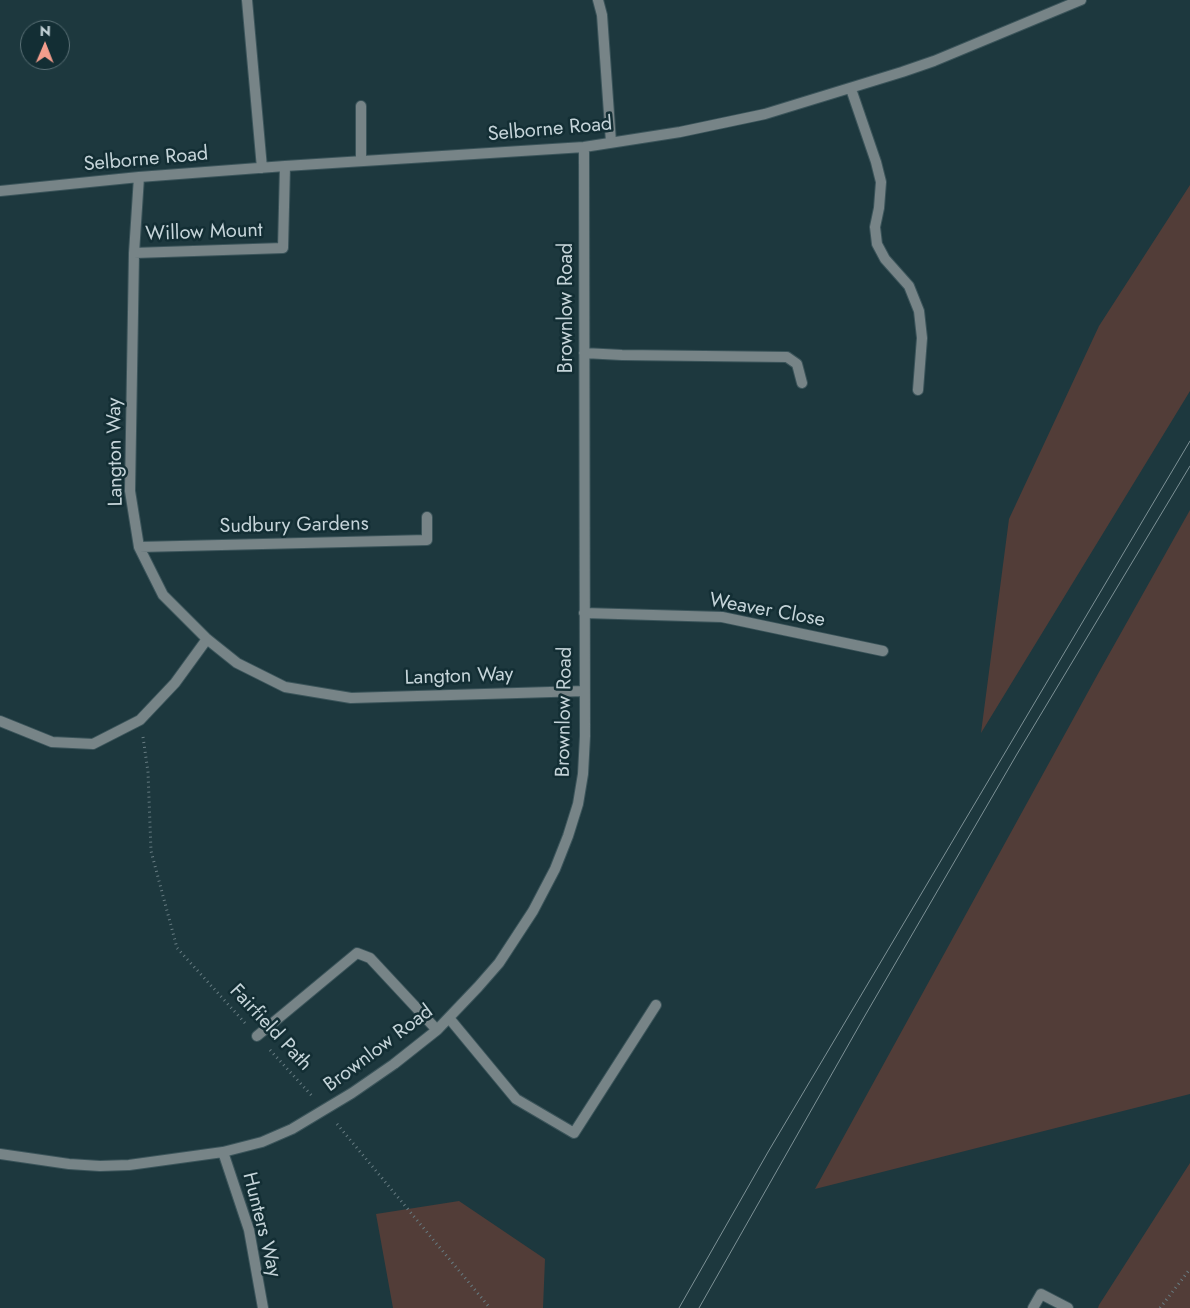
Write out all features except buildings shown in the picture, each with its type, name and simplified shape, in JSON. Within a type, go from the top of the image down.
[{"type":"street","points":[[247,0],[262,168]]},
{"type":"street","points":[[598,0],[602,15],[611,142]]},
{"type":"street","name":"Selborne Road","points":[[0,191],[139,177],[285,166],[584,147],[680,132],[765,114],[851,89],[934,61],[1068,3],[1081,0]]},
{"type":"street","points":[[851,89],[881,182],[875,227],[877,244],[885,259],[909,286],[919,311],[922,338],[918,390]]},
{"type":"street","points":[[361,106],[361,161]]},
{"type":"street","name":"Brownlow Road","points":[[0,1154],[44,1161],[100,1166],[146,1163],[223,1152],[262,1142],[292,1129],[326,1110],[394,1064],[436,1030],[478,987],[515,941],[533,911],[555,870],[578,804],[586,736],[584,692],[584,147]]},
{"type":"street","name":"Willow Mount","points":[[134,253],[283,248],[285,166]]},
{"type":"street","name":"Langton Way","points":[[139,177],[134,253],[130,491],[139,547],[163,595],[207,639],[237,663],[285,687],[351,698],[584,692]]},
{"type":"street","points":[[584,353],[622,356],[787,357],[797,364],[802,383]]},
{"type":"street","name":"Sudbury Gardens","points":[[139,547],[427,540],[427,517]]},
{"type":"street","name":"Weaver Close","points":[[584,613],[722,618],[883,651]]},
{"type":"street","points":[[0,721],[52,742],[93,744],[140,720],[175,683],[207,639]]},
{"type":"street","points":[[257,1036],[357,953],[370,958],[436,1030]]},
{"type":"street","points":[[449,1018],[516,1099],[574,1133],[656,1005]]},
{"type":"street","name":"Hunters Way","points":[[223,1152],[249,1230],[263,1308]]},
{"type":"street","points":[[1033,1308],[1042,1294],[1068,1308]]},
{"type":"path","name":"Fairfield Path","points":[[140,720],[148,772],[151,851],[177,948],[326,1110],[490,1308]]},
{"type":"path","points":[[1160,1308],[1190,1269]]},
{"type":"shaded area","points":[[1190,185],[1190,391],[981,733],[1009,519],[1099,326]]},
{"type":"shaded area","points":[[1190,510],[1190,1094],[815,1189],[1099,672]]},
{"type":"shaded area","points":[[1190,1163],[1190,1308],[1098,1308],[1099,1305]]},
{"type":"shaded area","points":[[459,1201],[545,1259],[543,1308],[393,1308],[376,1214]]},
{"type":"tram line","points":[[679,1308],[768,1152],[1190,441]]},
{"type":"tram line","points":[[699,1308],[863,1019],[1017,754],[1190,466]]}]
